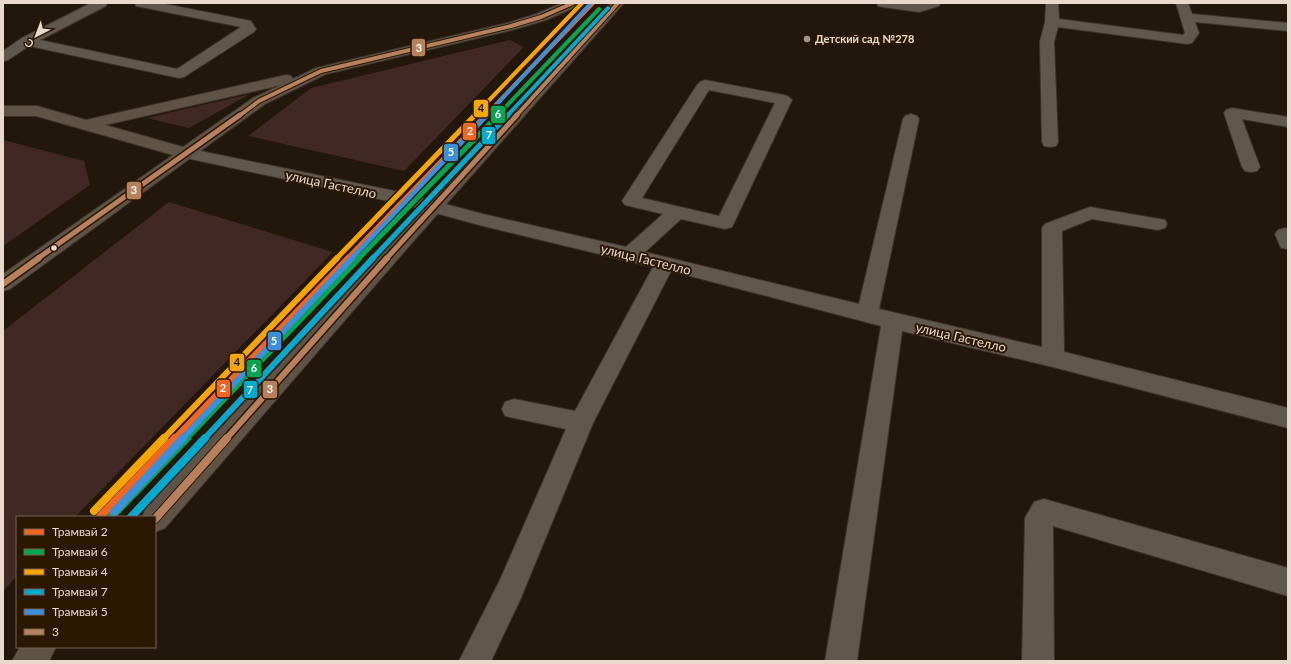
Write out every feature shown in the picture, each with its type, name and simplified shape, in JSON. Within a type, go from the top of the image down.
[{"type":"main road","points":[[88,124],[511,26],[541,18],[573,3]]},
{"type":"main road","points":[[156,518],[433,206],[618,3]]},
{"type":"main road","points":[[3,284],[259,101],[321,70]]},
{"type":"main road","name":"улица Гастелло","points":[[3,111],[37,110],[186,153]]},
{"type":"main road","points":[[28,661],[40,648]]},
{"type":"street","points":[[3,57],[26,41],[101,3]]},
{"type":"street","points":[[26,41],[179,74],[249,29],[246,24],[142,3]]},
{"type":"street","points":[[883,3],[919,8],[934,3]]},
{"type":"street","points":[[1050,142],[1047,42],[1052,22],[1052,3]]},
{"type":"street","points":[[1052,22],[1187,40],[1192,34],[1182,3]]},
{"type":"street","points":[[1187,17],[1288,27]]},
{"type":"street","points":[[705,85],[784,100],[725,223],[677,212],[631,200],[705,85]]},
{"type":"street","points":[[1251,167],[1232,113],[1288,122]]},
{"type":"street","points":[[867,314],[911,119]]},
{"type":"street","name":"улица Гастелло","points":[[186,153],[433,206],[483,220],[629,254],[893,321],[1052,358],[1288,418]]},
{"type":"street","points":[[629,254],[677,212]]},
{"type":"street","points":[[1052,358],[1052,228],[1090,213],[1158,224]]},
{"type":"street","points":[[475,661],[510,590],[581,422],[665,263]]},
{"type":"street","points":[[841,661],[893,321]]},
{"type":"street","points":[[514,409],[581,422]]},
{"type":"street","points":[[1038,661],[1039,518],[1044,511],[1288,582]]},
{"type":"shaded area","points":[[510,40],[524,47],[404,171],[248,136],[311,88]]},
{"type":"shaded area","points":[[250,94],[189,128],[147,118]]},
{"type":"shaded area","points":[[3,140],[84,161],[90,185],[3,246]]},
{"type":"shaded area","points":[[169,202],[333,252],[76,516],[16,516],[16,577],[3,591],[3,331]]},
{"type":"tram line","name":"4","points":[[94,511],[582,3]]},
{"type":"tram line","name":"5","points":[[114,512],[591,3]]},
{"type":"tram line","name":"2","points":[[101,516],[593,3]]},
{"type":"tram line","name":"7","points":[[132,516],[608,8]]},
{"type":"tram line","name":"6","points":[[112,516],[599,9]]},
{"type":"transit line","name":"3","points":[[3,284],[259,101],[321,71],[511,26],[541,17],[573,3]]},
{"type":"transit line","name":"3","points":[[156,518],[403,240],[618,3]]},
{"type":"place","name":"Детский сад №278","points":[[807,39]]}]
